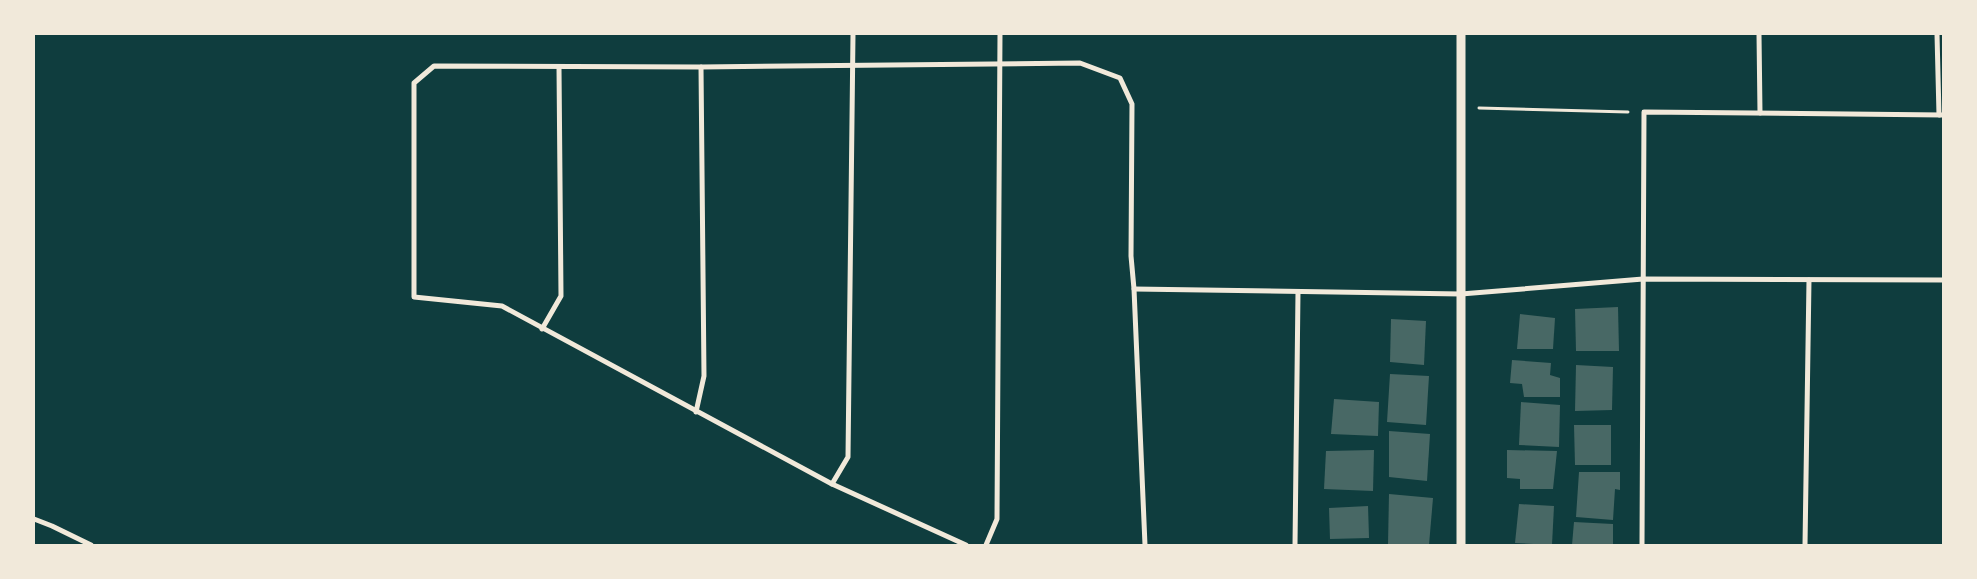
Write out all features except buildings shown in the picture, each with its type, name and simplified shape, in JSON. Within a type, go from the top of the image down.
[{"type":"street","points":[[832,484],[848,458],[852,34]]},
{"type":"street","points":[[986,545],[997,519],[1000,34]]},
{"type":"street","points":[[1461,34],[1462,545]]},
{"type":"street","points":[[1759,34],[1760,113]]},
{"type":"street","points":[[1642,545],[1644,112],[1941,115],[1936,34]]},
{"type":"street","points":[[966,545],[832,484],[502,306],[414,297],[414,83],[434,66],[701,67],[1080,63],[1120,78],[1132,104],[1131,256],[1145,545]]},
{"type":"street","points":[[542,328],[561,296],[559,67]]},
{"type":"street","points":[[696,412],[704,376],[701,67]]},
{"type":"street","points":[[1134,289],[1462,294],[1643,279],[1943,280]]},
{"type":"street","points":[[1805,545],[1809,280]]},
{"type":"street","points":[[1295,545],[1298,292]]},
{"type":"street","points":[[34,519],[90,545]]},
{"type":"path","points":[[1461,108],[1644,112]]}]
